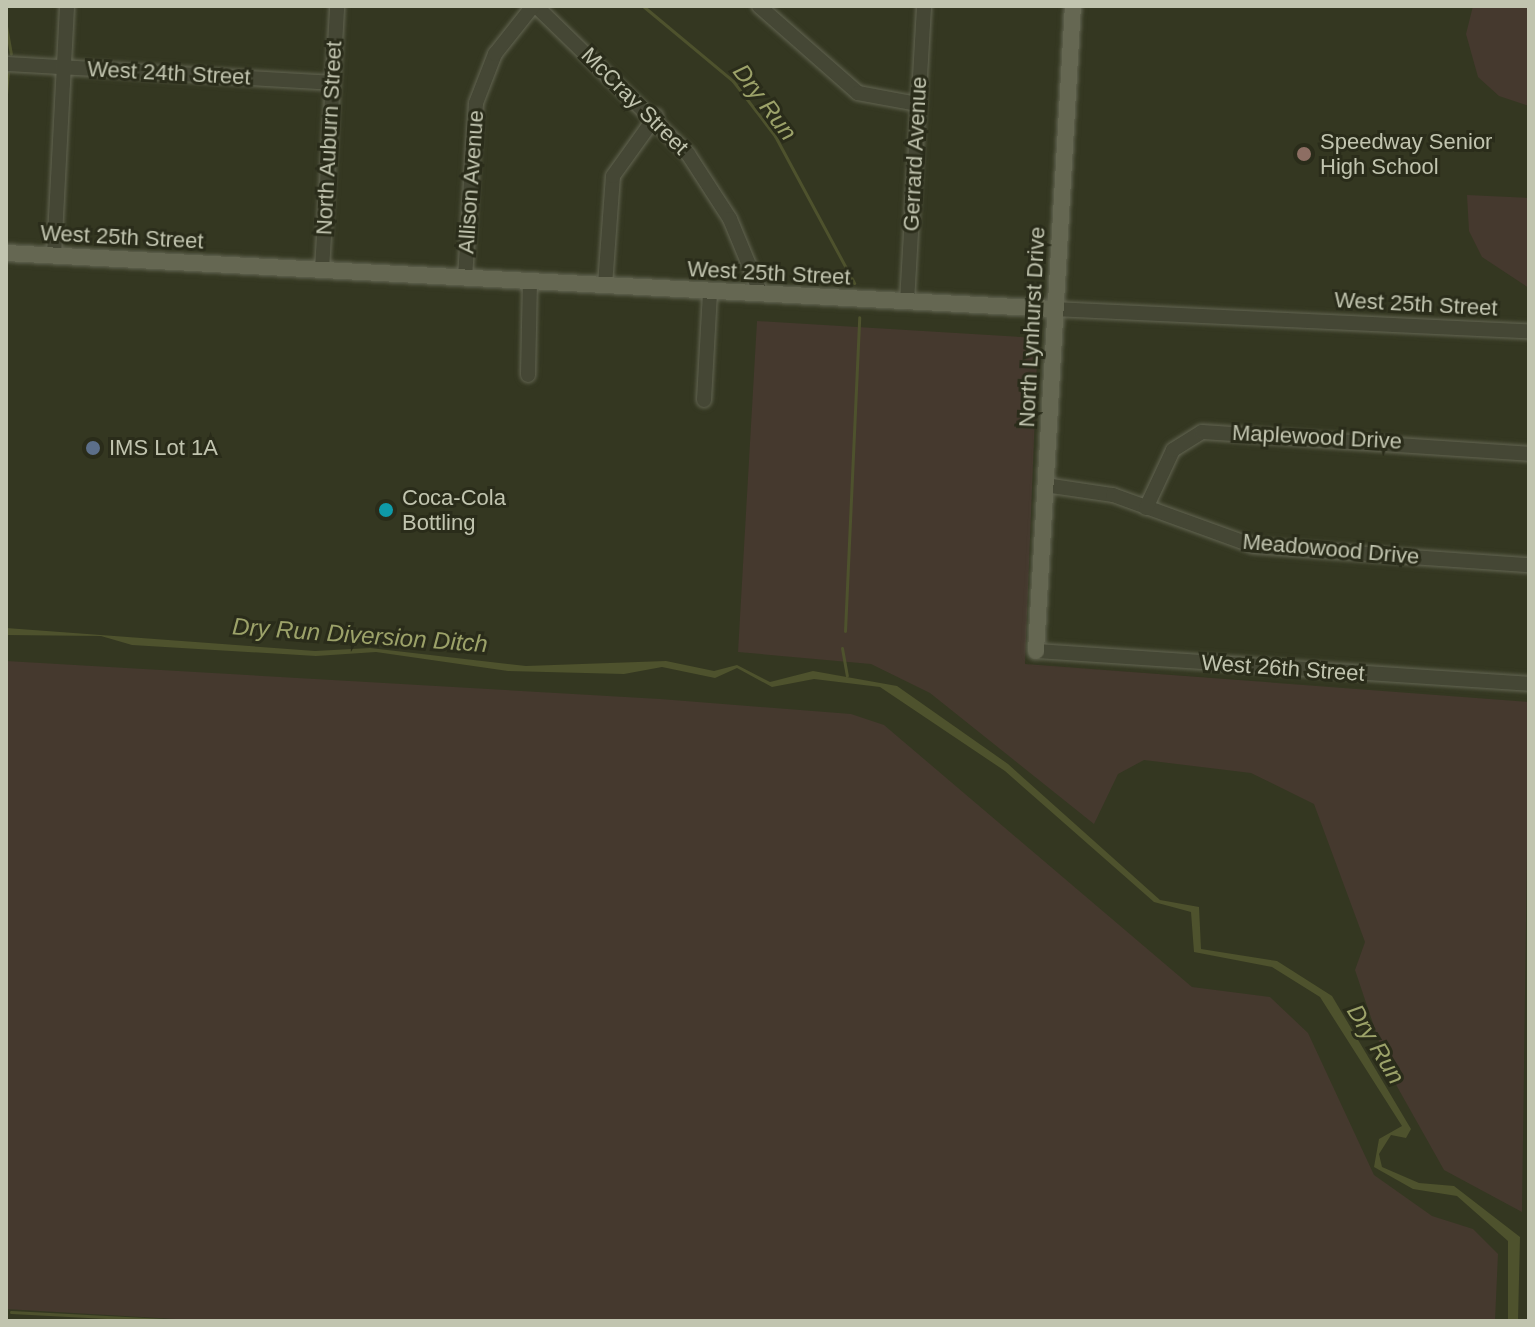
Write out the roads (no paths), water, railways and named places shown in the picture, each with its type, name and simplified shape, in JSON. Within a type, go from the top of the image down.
[{"type":"main road","name":"North Lynhurst Drive","points":[[1036,651],[1073,6]]},
{"type":"main road","name":"West 25th Street","points":[[6,253],[1055,309]]},
{"type":"street","points":[[54,255],[67,6]]},
{"type":"street","name":"North Auburn Street","points":[[322,270],[337,6]]},
{"type":"street","name":"McCray Street","points":[[534,6],[656,116],[718,198],[761,294]]},
{"type":"street","name":"Allison Avenue","points":[[465,278],[476,103],[491,60],[534,6]]},
{"type":"street","points":[[759,6],[858,93],[918,104]]},
{"type":"street","name":"Gerrard Avenue","points":[[907,302],[924,6]]},
{"type":"street","name":"West 24th Street","points":[[6,64],[332,83]]},
{"type":"street","points":[[605,285],[613,176],[656,116]]},
{"type":"street","points":[[528,375],[530,281]]},
{"type":"street","points":[[704,400],[710,291]]},
{"type":"street","name":"West 25th Street","points":[[1055,309],[1529,331]]},
{"type":"street","name":"Maplewood Drive","points":[[1146,508],[1173,450],[1202,432],[1529,454]]},
{"type":"street","name":"Meadowood Drive","points":[[1045,485],[1104,492],[1262,547],[1529,565]]},
{"type":"street","name":"West 26th Street","points":[[1036,651],[1529,684]]},
{"type":"waterway","name":"Dry Run","points":[[643,6],[733,81],[775,136],[854,283]]},
{"type":"waterway","points":[[6,26],[11,54]]},
{"type":"waterway","points":[[6,94],[8,73]]},
{"type":"waterway","name":"Dry Run","points":[[845,631],[859,317]]},
{"type":"waterway","points":[[842,648],[847,676]]},
{"type":"waterway","points":[[11,1312],[183,1321]]},
{"type":"place","name":"Speedway Senior High School","points":[[1304,154]]},
{"type":"place","name":"IMS Lot 1A","points":[[93,448]]},
{"type":"place","name":"Coca-Cola Bottling","points":[[386,510]]},
{"type":"water label","name":"Dry Run Diversion Ditch","points":[[360,635]]}]
